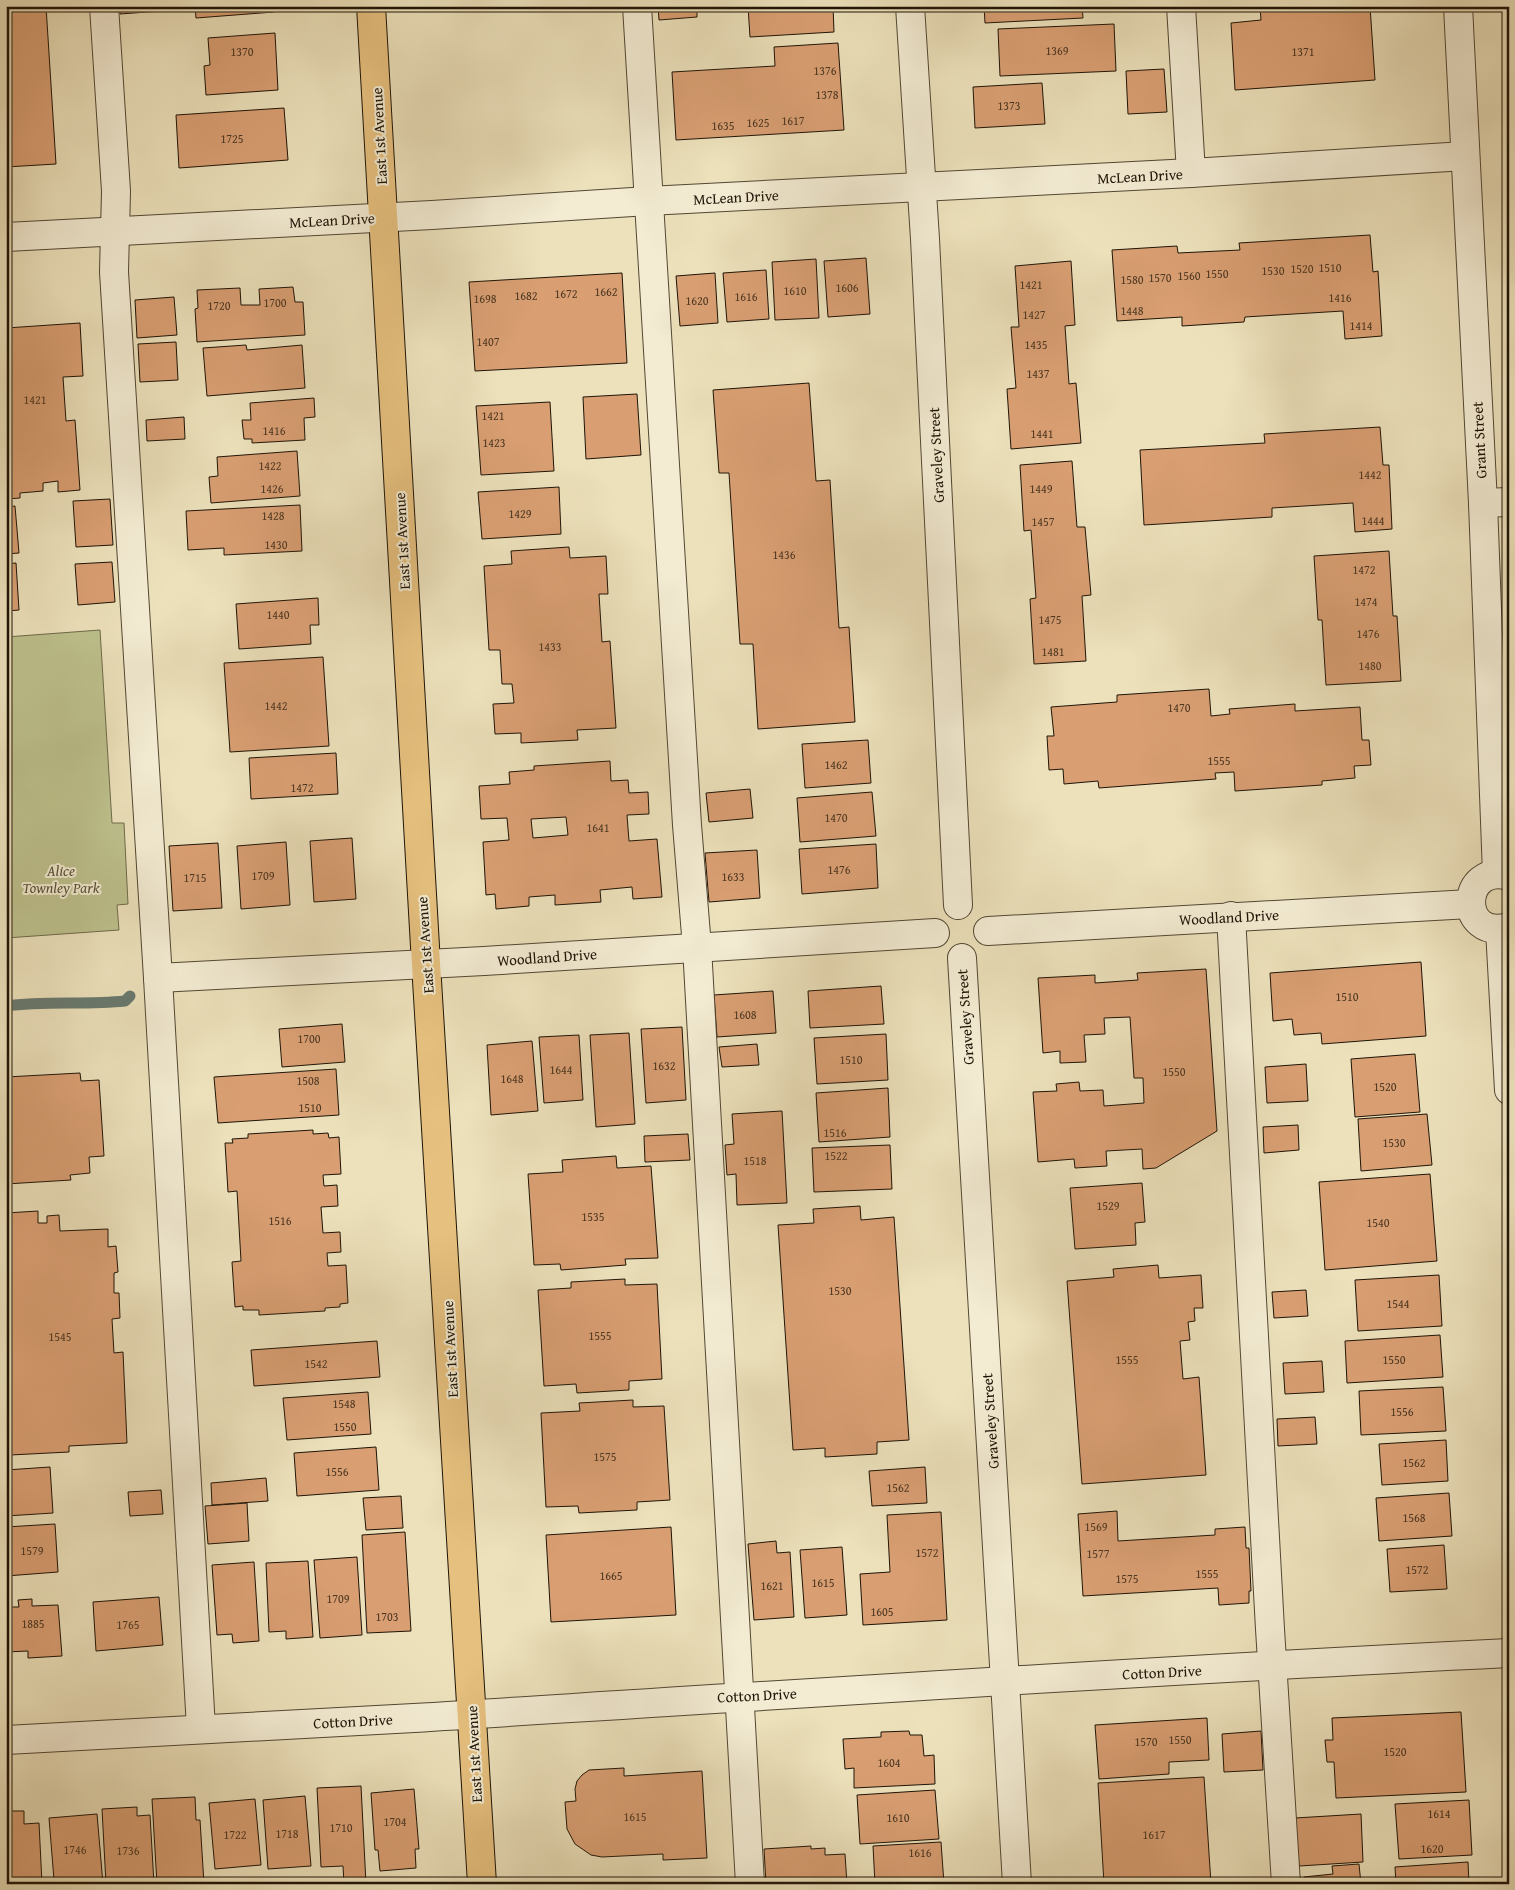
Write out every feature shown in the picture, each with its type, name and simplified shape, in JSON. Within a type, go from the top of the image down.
[{"type":"main road","name":"East 1st Avenue","points":[[371,6],[426,964],[482,1884]]},
{"type":"street","points":[[104,6],[116,191],[114,272],[158,978],[201,1728]]},
{"type":"street","points":[[637,6],[696,947],[750,1884]]},
{"type":"street","name":"Graveley Street","points":[[910,6],[922,187],[958,905]]},
{"type":"street","points":[[1181,6],[1191,173]]},
{"type":"street","name":"Grant Street","points":[[1458,6],[1466,156],[1496,502],[1503,875]]},
{"type":"street","name":"McLean Drive","points":[[6,238],[648,201],[1191,173],[1466,156]]},
{"type":"street","points":[[1503,875],[1486,877],[1477,883],[1471,893],[1470,904],[1473,914],[1480,923],[1489,928],[1504,929],[1509,1090]]},
{"type":"street","name":"Woodland Drive","points":[[988,930],[1470,904]]},
{"type":"street","points":[[958,905],[970,906],[979,911],[986,920],[988,930],[986,941],[981,950],[972,956],[962,958],[952,957],[943,951],[937,943],[935,934],[936,923],[941,914],[949,908],[958,905]]},
{"type":"street","points":[[1231,916],[1272,1666],[1286,1884]]},
{"type":"street","name":"Woodland Drive","points":[[158,978],[935,934]]},
{"type":"street","name":"Graveley Street","points":[[962,958],[1017,1884]]},
{"type":"street","name":"Cotton Drive","points":[[6,1740],[472,1714],[738,1696],[1509,1653]]},
{"type":"green space","name":"Alice Townley Park","points":[[100,630],[112,823],[124,823],[128,904],[117,905],[119,930],[6,938],[6,637]]},
{"type":"building","points":[[6,6],[46,6],[56,164],[6,167]]},
{"type":"building","points":[[120,6],[161,6],[161,11],[120,14]]},
{"type":"building","points":[[195,6],[273,6],[274,12],[196,18]]},
{"type":"building","points":[[658,6],[697,6],[697,17],[659,20]]},
{"type":"building","points":[[748,6],[833,6],[834,32],[750,37]]},
{"type":"building","points":[[984,6],[1082,6],[1083,18],[985,23]]},
{"type":"building","points":[[1121,6],[1161,6],[1161,8],[1122,10]]},
{"type":"building","points":[[1260,6],[1370,6],[1375,80],[1235,90],[1231,23],[1261,20]]},
{"type":"building","points":[[1114,24],[1116,71],[1000,76],[998,29]]},
{"type":"building","points":[[275,33],[278,90],[206,95],[204,66],[210,65],[208,38]]},
{"type":"building","points":[[838,43],[844,130],[676,140],[672,72],[775,66],[774,47]]},
{"type":"building","points":[[1164,69],[1167,112],[1128,114],[1126,71]]},
{"type":"building","points":[[1042,83],[1045,124],[975,128],[973,87]]},
{"type":"building","points":[[284,108],[288,160],[179,168],[176,115]]},
{"type":"building","points":[[1370,235],[1373,272],[1378,271],[1382,336],[1345,339],[1343,311],[1245,317],[1244,322],[1182,326],[1182,317],[1117,321],[1112,250],[1177,246],[1178,253],[1240,250],[1239,243]]},
{"type":"building","points":[[866,258],[870,314],[828,317],[824,261]]},
{"type":"building","points":[[816,259],[819,318],[775,320],[772,262]]},
{"type":"building","points":[[1071,261],[1075,325],[1065,326],[1069,384],[1076,383],[1081,443],[1011,449],[1007,389],[1016,388],[1011,327],[1019,327],[1015,266]]},
{"type":"building","points":[[766,270],[769,319],[727,322],[723,273]]},
{"type":"building","points":[[622,273],[627,363],[475,371],[469,282]]},
{"type":"building","points":[[715,273],[718,323],[680,326],[676,276]]},
{"type":"building","points":[[293,287],[295,302],[303,302],[305,335],[197,342],[195,309],[198,308],[197,290],[240,288],[241,305],[260,305],[259,289]]},
{"type":"building","points":[[174,297],[177,335],[137,338],[135,300]]},
{"type":"building","points":[[80,323],[83,376],[63,377],[66,421],[75,420],[80,490],[58,492],[58,481],[43,483],[43,491],[20,493],[20,498],[6,499],[6,328]]},
{"type":"building","points":[[176,342],[178,380],[140,382],[138,344]]},
{"type":"building","points":[[246,345],[247,350],[302,345],[305,388],[207,396],[203,348]]},
{"type":"building","points":[[809,383],[816,481],[830,480],[839,628],[849,627],[855,722],[758,729],[753,644],[740,644],[729,473],[719,473],[713,390]]},
{"type":"building","points":[[637,394],[641,455],[586,459],[583,397]]},
{"type":"building","points":[[314,398],[315,417],[304,418],[305,440],[252,443],[252,439],[244,439],[242,420],[251,420],[250,403]]},
{"type":"building","points":[[550,402],[554,471],[481,475],[476,406]]},
{"type":"building","points":[[184,417],[185,439],[147,441],[146,420]]},
{"type":"building","points":[[1380,427],[1383,465],[1389,465],[1392,529],[1355,532],[1353,503],[1272,508],[1272,517],[1144,525],[1140,450],[1265,443],[1264,434]]},
{"type":"building","points":[[297,451],[300,496],[211,503],[209,477],[218,476],[217,457]]},
{"type":"building","points":[[1072,461],[1077,527],[1085,527],[1091,595],[1082,596],[1086,661],[1034,664],[1030,599],[1036,598],[1031,530],[1024,531],[1020,465]]},
{"type":"building","points":[[559,487],[561,534],[482,539],[478,492]]},
{"type":"building","points":[[110,499],[113,545],[76,547],[73,501]]},
{"type":"building","points":[[300,505],[302,551],[224,555],[224,548],[188,550],[186,511]]},
{"type":"building","points":[[15,506],[19,553],[6,554],[6,507]]},
{"type":"building","points":[[569,547],[570,558],[606,556],[608,594],[599,594],[602,642],[610,641],[616,728],[577,730],[578,740],[521,743],[521,733],[495,734],[493,704],[514,703],[512,684],[502,684],[500,650],[489,650],[484,566],[512,564],[511,551]]},
{"type":"building","points":[[1389,551],[1393,616],[1397,616],[1401,681],[1326,685],[1322,620],[1318,620],[1314,556]]},
{"type":"building","points":[[112,562],[115,602],[78,605],[75,564]]},
{"type":"building","points":[[16,563],[19,610],[6,611],[6,564]]},
{"type":"building","points":[[318,598],[319,625],[310,625],[311,644],[239,649],[236,604]]},
{"type":"building","points":[[323,657],[329,746],[230,752],[224,663]]},
{"type":"building","points":[[1209,689],[1211,716],[1230,714],[1229,709],[1295,704],[1295,711],[1360,707],[1362,740],[1369,740],[1371,765],[1354,766],[1355,778],[1322,781],[1322,785],[1235,791],[1234,772],[1215,773],[1216,779],[1099,788],[1098,781],[1064,784],[1063,769],[1049,770],[1047,736],[1054,736],[1051,707],[1117,702],[1117,695]]},
{"type":"building","points":[[868,740],[871,783],[805,788],[802,744]]},
{"type":"building","points":[[336,753],[338,794],[251,799],[249,758]]},
{"type":"building","points":[[610,761],[611,781],[628,780],[629,793],[648,792],[649,814],[627,815],[629,841],[657,839],[662,897],[633,899],[632,887],[600,890],[601,902],[555,905],[555,895],[529,897],[529,906],[496,909],[495,894],[486,895],[483,842],[509,840],[507,818],[481,819],[479,786],[510,784],[509,772],[534,770],[534,766]],"holes":[[[566,817],[568,835],[533,838],[531,819]]]},
{"type":"building","points":[[750,789],[753,818],[709,822],[706,793]]},
{"type":"building","points":[[872,792],[876,836],[800,842],[797,798]]},
{"type":"building","points":[[352,838],[356,899],[314,902],[310,841]]},
{"type":"building","points":[[286,842],[290,905],[241,909],[237,846]]},
{"type":"building","points":[[218,843],[222,908],[173,911],[169,846]]},
{"type":"building","points":[[876,844],[878,888],[802,894],[799,849]]},
{"type":"building","points":[[757,850],[760,898],[709,902],[705,853]]},
{"type":"building","points":[[1421,962],[1426,1036],[1322,1044],[1321,1033],[1294,1035],[1292,1019],[1273,1021],[1270,973]]},
{"type":"building","points":[[1206,969],[1217,1131],[1156,1168],[1143,1169],[1142,1149],[1106,1151],[1107,1166],[1075,1168],[1074,1159],[1038,1162],[1033,1092],[1057,1091],[1056,1084],[1079,1082],[1080,1091],[1103,1090],[1104,1106],[1144,1103],[1143,1078],[1134,1078],[1130,1017],[1104,1018],[1105,1034],[1084,1035],[1086,1062],[1060,1063],[1060,1051],[1043,1053],[1038,978],[1095,975],[1095,983],[1138,980],[1137,973]]},
{"type":"building","points":[[881,986],[884,1024],[810,1028],[808,991]]},
{"type":"building","points":[[773,991],[776,1033],[717,1037],[714,995]]},
{"type":"building","points":[[342,1024],[345,1062],[282,1067],[279,1029]]},
{"type":"building","points":[[682,1027],[686,1100],[646,1103],[641,1029]]},
{"type":"building","points":[[629,1033],[635,1124],[596,1127],[590,1035]]},
{"type":"building","points":[[886,1034],[888,1080],[817,1084],[814,1038]]},
{"type":"building","points":[[579,1035],[583,1100],[544,1103],[539,1037]]},
{"type":"building","points":[[532,1041],[538,1111],[491,1115],[487,1045]]},
{"type":"building","points":[[757,1044],[759,1065],[722,1067],[719,1047]]},
{"type":"building","points":[[1415,1054],[1420,1112],[1355,1117],[1351,1059]]},
{"type":"building","points":[[1306,1064],[1308,1101],[1267,1103],[1265,1067]]},
{"type":"building","points":[[336,1069],[339,1115],[218,1123],[214,1077]]},
{"type":"building","points":[[80,1073],[81,1081],[99,1080],[104,1156],[89,1157],[90,1173],[70,1175],[71,1180],[6,1184],[6,1077]]},
{"type":"building","points":[[888,1088],[890,1137],[819,1142],[816,1093]]},
{"type":"building","points":[[782,1111],[787,1203],[737,1205],[736,1174],[727,1175],[725,1145],[734,1144],[732,1114]]},
{"type":"building","points":[[1427,1114],[1432,1165],[1361,1171],[1358,1119]]},
{"type":"building","points":[[1298,1125],[1299,1150],[1264,1153],[1263,1127]]},
{"type":"building","points":[[313,1130],[313,1134],[328,1133],[329,1138],[339,1137],[341,1174],[323,1175],[324,1186],[337,1185],[338,1206],[321,1207],[323,1233],[340,1232],[341,1252],[327,1253],[328,1266],[346,1265],[348,1303],[340,1304],[340,1307],[325,1308],[325,1311],[259,1315],[259,1310],[243,1310],[243,1306],[235,1307],[232,1262],[241,1261],[237,1191],[228,1192],[225,1143],[233,1143],[232,1139],[248,1138],[248,1134]]},
{"type":"building","points":[[688,1134],[690,1160],[645,1162],[644,1136]]},
{"type":"building","points":[[890,1145],[892,1189],[814,1192],[812,1148]]},
{"type":"building","points":[[616,1156],[617,1168],[651,1166],[658,1258],[625,1259],[626,1265],[561,1270],[560,1264],[534,1265],[528,1174],[563,1172],[562,1160]]},
{"type":"building","points":[[1430,1174],[1437,1261],[1325,1270],[1319,1182]]},
{"type":"building","points":[[1142,1183],[1145,1222],[1135,1223],[1136,1245],[1075,1249],[1070,1188]]},
{"type":"building","points":[[860,1206],[861,1220],[894,1217],[909,1440],[877,1442],[877,1454],[825,1457],[825,1448],[793,1450],[778,1225],[814,1223],[813,1209]]},
{"type":"building","points":[[38,1211],[38,1223],[47,1223],[47,1216],[59,1215],[60,1231],[108,1229],[108,1247],[116,1246],[118,1272],[114,1273],[114,1293],[119,1293],[120,1318],[112,1319],[114,1353],[123,1352],[127,1443],[69,1446],[69,1452],[10,1455],[9,1432],[6,1432],[6,1213]]},
{"type":"building","points":[[1158,1265],[1159,1278],[1201,1275],[1203,1308],[1194,1308],[1195,1321],[1188,1322],[1190,1340],[1180,1341],[1183,1379],[1199,1377],[1206,1475],[1082,1484],[1067,1281],[1114,1277],[1113,1269]]},
{"type":"building","points":[[1439,1275],[1442,1326],[1358,1331],[1355,1280]]},
{"type":"building","points":[[625,1279],[625,1285],[657,1284],[662,1379],[629,1381],[629,1390],[577,1393],[576,1384],[544,1386],[538,1290],[571,1288],[571,1282]]},
{"type":"building","points":[[1306,1290],[1308,1316],[1274,1318],[1272,1292]]},
{"type":"building","points":[[1440,1335],[1443,1377],[1347,1383],[1345,1341]]},
{"type":"building","points":[[377,1341],[380,1377],[254,1386],[251,1350]]},
{"type":"building","points":[[1322,1361],[1324,1392],[1285,1394],[1283,1363]]},
{"type":"building","points":[[1443,1387],[1446,1431],[1361,1435],[1359,1391]]},
{"type":"building","points":[[368,1392],[371,1434],[287,1440],[283,1398]]},
{"type":"building","points":[[633,1400],[633,1407],[664,1406],[670,1500],[637,1502],[637,1510],[579,1513],[578,1506],[546,1507],[541,1413],[580,1411],[579,1403]]},
{"type":"building","points":[[1315,1417],[1317,1444],[1278,1446],[1277,1419]]},
{"type":"building","points":[[1446,1440],[1448,1481],[1382,1485],[1379,1444]]},
{"type":"building","points":[[376,1447],[379,1490],[297,1496],[294,1453]]},
{"type":"building","points":[[50,1467],[53,1513],[6,1516],[6,1470]]},
{"type":"building","points":[[925,1467],[927,1503],[872,1506],[869,1471]]},
{"type":"building","points":[[266,1478],[268,1501],[212,1505],[211,1483]]},
{"type":"building","points":[[161,1490],[163,1514],[130,1516],[128,1492]]},
{"type":"building","points":[[1449,1493],[1452,1536],[1379,1541],[1376,1498]]},
{"type":"building","points":[[401,1496],[403,1528],[366,1530],[363,1498]]},
{"type":"building","points":[[247,1503],[249,1541],[208,1544],[205,1506]]},
{"type":"building","points":[[1117,1511],[1118,1541],[1215,1535],[1215,1529],[1245,1527],[1246,1548],[1249,1548],[1251,1591],[1249,1591],[1249,1603],[1219,1605],[1218,1588],[1083,1596],[1078,1514]]},
{"type":"building","points":[[941,1512],[947,1620],[863,1625],[860,1574],[890,1572],[887,1515]]},
{"type":"building","points":[[55,1524],[58,1572],[6,1576],[6,1527]]},
{"type":"building","points":[[671,1527],[676,1615],[551,1622],[546,1535]]},
{"type":"building","points":[[405,1532],[411,1631],[367,1633],[362,1535]]},
{"type":"building","points":[[776,1541],[777,1553],[790,1552],[794,1617],[754,1620],[748,1544]]},
{"type":"building","points":[[1444,1545],[1447,1589],[1390,1592],[1387,1549]]},
{"type":"building","points":[[842,1547],[847,1615],[805,1618],[800,1550]]},
{"type":"building","points":[[357,1557],[362,1635],[320,1638],[314,1560]]},
{"type":"building","points":[[308,1561],[313,1637],[286,1639],[286,1631],[269,1632],[266,1563]]},
{"type":"building","points":[[254,1562],[259,1641],[233,1643],[232,1634],[217,1635],[212,1565]]},
{"type":"building","points":[[159,1597],[163,1645],[96,1651],[93,1602]]},
{"type":"building","points":[[32,1599],[32,1606],[58,1605],[62,1656],[28,1658],[28,1651],[6,1652],[6,1607],[19,1607],[18,1600]]},
{"type":"building","points":[[1461,1712],[1466,1792],[1336,1798],[1334,1762],[1327,1762],[1325,1740],[1333,1740],[1332,1718]]},
{"type":"building","points":[[1207,1718],[1209,1760],[1169,1762],[1169,1774],[1099,1779],[1095,1725]]},
{"type":"building","points":[[909,1731],[910,1735],[922,1735],[924,1756],[934,1755],[935,1784],[854,1788],[854,1768],[845,1769],[843,1739],[881,1737],[881,1732]]},
{"type":"building","points":[[1261,1731],[1263,1770],[1224,1772],[1222,1734]]},
{"type":"building","points":[[624,1768],[624,1776],[702,1771],[707,1858],[663,1860],[663,1854],[602,1857],[591,1855],[575,1844],[567,1829],[565,1802],[576,1801],[575,1789],[577,1781],[589,1770]]},
{"type":"building","points":[[1204,1777],[1211,1884],[1104,1884],[1098,1783]]},
{"type":"building","points":[[361,1786],[366,1884],[344,1884],[343,1866],[321,1867],[317,1788]]},
{"type":"building","points":[[414,1789],[419,1849],[415,1849],[416,1868],[380,1871],[378,1850],[375,1850],[371,1793]]},
{"type":"building","points":[[935,1790],[939,1839],[860,1844],[857,1795]]},
{"type":"building","points":[[305,1796],[311,1866],[268,1869],[263,1800]]},
{"type":"building","points":[[195,1797],[196,1820],[200,1820],[204,1884],[157,1884],[152,1799]]},
{"type":"building","points":[[255,1799],[261,1865],[215,1869],[209,1803]]},
{"type":"building","points":[[1469,1800],[1472,1855],[1399,1859],[1395,1804]]},
{"type":"building","points":[[137,1807],[137,1816],[150,1815],[154,1884],[106,1884],[102,1809]]},
{"type":"building","points":[[6,1811],[24,1811],[24,1824],[39,1823],[42,1884],[6,1884]]},
{"type":"building","points":[[97,1814],[103,1884],[65,1884],[65,1879],[54,1880],[49,1818]]},
{"type":"building","points":[[1361,1814],[1363,1862],[1299,1866],[1295,1818]]},
{"type":"building","points":[[941,1842],[944,1884],[875,1884],[873,1846]]},
{"type":"building","points":[[811,1846],[811,1849],[825,1848],[825,1855],[845,1854],[847,1884],[766,1884],[764,1849]]},
{"type":"building","points":[[1468,1862],[1469,1884],[1396,1884],[1395,1867]]},
{"type":"building","points":[[1359,1864],[1361,1884],[1305,1884],[1304,1877],[1333,1874],[1332,1866]]},
{"type":"waterway","points":[[6,1006],[125,1001],[130,996]]}]
